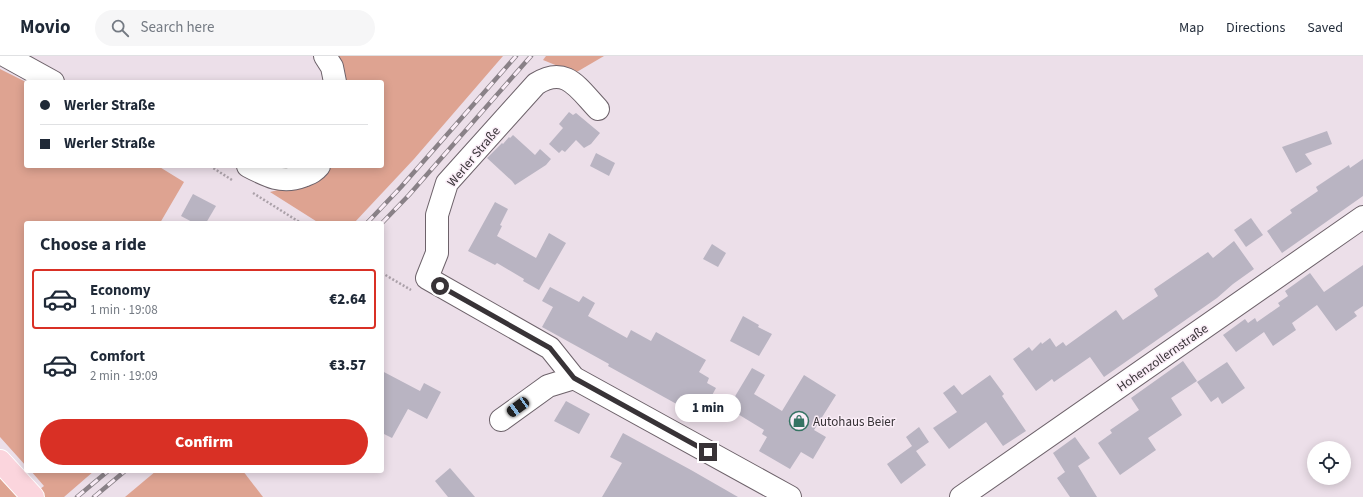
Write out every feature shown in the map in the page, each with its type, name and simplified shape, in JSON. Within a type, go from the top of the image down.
[{"type":"main road","points":[[0,461],[30,494]]},
{"type":"street","points":[[6,56],[50,80]]},
{"type":"street","points":[[325,56],[332,67],[335,80]]},
{"type":"street","name":"Werler Straße","points":[[598,109],[572,82],[563,77],[552,76],[536,84],[447,183],[437,215],[437,253],[427,278],[550,348],[574,378],[790,497]]},
{"type":"street","points":[[242,174],[264,174],[278,179],[294,179],[314,172],[317,168]]},
{"type":"street","name":"Hohenzollernstraße","points":[[961,497],[1363,217]]},
{"type":"street","points":[[501,420],[548,386],[574,378]]},
{"type":"path","points":[[218,168],[242,174]]},
{"type":"path","points":[[249,190],[298,221]]},
{"type":"shaded area","points":[[336,56],[503,56],[414,159],[356,221],[316,221],[270,192],[317,180],[327,168],[384,168],[384,80],[344,80]]},
{"type":"shaded area","points":[[546,56],[604,56],[575,73],[543,60]]},
{"type":"shaded area","points":[[0,69],[24,81],[24,168],[161,168],[184,182],[161,221],[24,221],[24,464],[0,437]]},
{"type":"shaded area","points":[[0,473],[24,497],[0,497]]},
{"type":"shaded area","points":[[33,473],[92,473],[64,497],[30,497],[44,486]]},
{"type":"shaded area","points":[[154,473],[245,473],[263,497],[125,497]]},
{"type":"building","points":[[569,112],[573,115],[576,113],[600,133],[591,144],[584,148],[576,140],[565,152],[562,150],[559,153],[549,144],[563,128],[559,124]]},
{"type":"building","points":[[1327,131],[1332,144],[1305,154],[1312,164],[1296,173],[1282,147]]},
{"type":"building","points":[[513,135],[535,155],[540,149],[551,159],[546,165],[515,185],[487,158],[502,143],[503,144]]},
{"type":"building","points":[[596,153],[615,163],[609,176],[590,166]]},
{"type":"building","points":[[1363,159],[1363,196],[1282,253],[1267,231],[1292,213],[1290,210],[1318,191],[1316,187],[1349,165],[1350,168]]},
{"type":"building","points":[[193,194],[216,206],[207,221],[190,221],[181,216]]},
{"type":"building","points":[[495,202],[508,209],[500,225],[502,226],[497,236],[536,258],[549,233],[566,243],[539,290],[497,263],[495,265],[468,251]]},
{"type":"building","points":[[1251,218],[1263,235],[1246,247],[1234,230]]},
{"type":"building","points":[[1234,241],[1254,269],[1217,298],[1104,377],[1090,357],[1054,382],[1052,379],[1036,391],[1013,359],[1029,347],[1032,351],[1041,342],[1042,344],[1050,338],[1056,347],[1063,342],[1066,346],[1116,310],[1123,320],[1158,296],[1154,289],[1208,252],[1213,258]]},
{"type":"building","points":[[712,244],[726,253],[718,267],[703,259]]},
{"type":"building","points":[[1363,265],[1363,306],[1354,312],[1357,316],[1336,331],[1317,305],[1292,323],[1296,330],[1273,346],[1264,332],[1236,352],[1223,335],[1245,319],[1248,323],[1255,318],[1257,322],[1280,306],[1278,303],[1288,296],[1285,291],[1310,273],[1324,292]]},
{"type":"building","points":[[550,287],[579,302],[583,296],[595,303],[588,316],[627,338],[631,330],[651,341],[656,332],[706,360],[699,372],[709,378],[707,383],[716,388],[700,417],[608,366],[609,364],[542,327],[553,307],[542,301]]},
{"type":"building","points":[[743,316],[759,325],[758,327],[772,334],[759,356],[730,341]]},
{"type":"building","points":[[1183,361],[1197,381],[1171,398],[1182,415],[1148,438],[1156,450],[1120,475],[1098,443],[1112,433],[1110,430],[1139,410],[1131,398]]},
{"type":"building","points":[[1227,362],[1245,388],[1222,404],[1218,397],[1211,402],[1197,382]]},
{"type":"building","name":"Autohaus Beier","points":[[752,368],[765,375],[754,394],[782,411],[804,375],[836,395],[814,430],[826,437],[813,459],[801,452],[790,469],[759,451],[767,437],[762,434],[764,430],[728,408]]},
{"type":"building","points":[[384,372],[420,391],[424,383],[441,392],[427,419],[408,409],[392,438],[384,434]]},
{"type":"building","points":[[990,375],[1004,394],[1002,396],[1026,431],[1003,446],[986,422],[949,449],[933,428],[957,412],[943,393],[954,385],[962,395]]},
{"type":"building","points":[[566,401],[590,414],[579,434],[554,421]]},
{"type":"building","points":[[919,427],[929,442],[916,451],[926,465],[901,484],[887,464],[912,446],[906,437]]},
{"type":"building","points":[[623,433],[738,497],[602,497],[622,463],[610,457]]},
{"type":"building","points":[[1075,437],[1090,458],[1078,466],[1097,497],[1070,497],[1057,478],[1065,472],[1053,453]]},
{"type":"building","points":[[450,468],[475,497],[448,497],[435,481]]},
{"type":"railway","points":[[369,221],[401,187],[516,56]]},
{"type":"railway","points":[[384,221],[409,195],[531,56]]},
{"type":"railway","points":[[77,497],[106,473]]},
{"type":"railway","points":[[94,497],[123,473]]},
{"type":"place","name":"Autohaus Beier","points":[[799,421]]},
{"type":"route","points":[[440,286],[550,348],[574,378],[708,452]]}]
